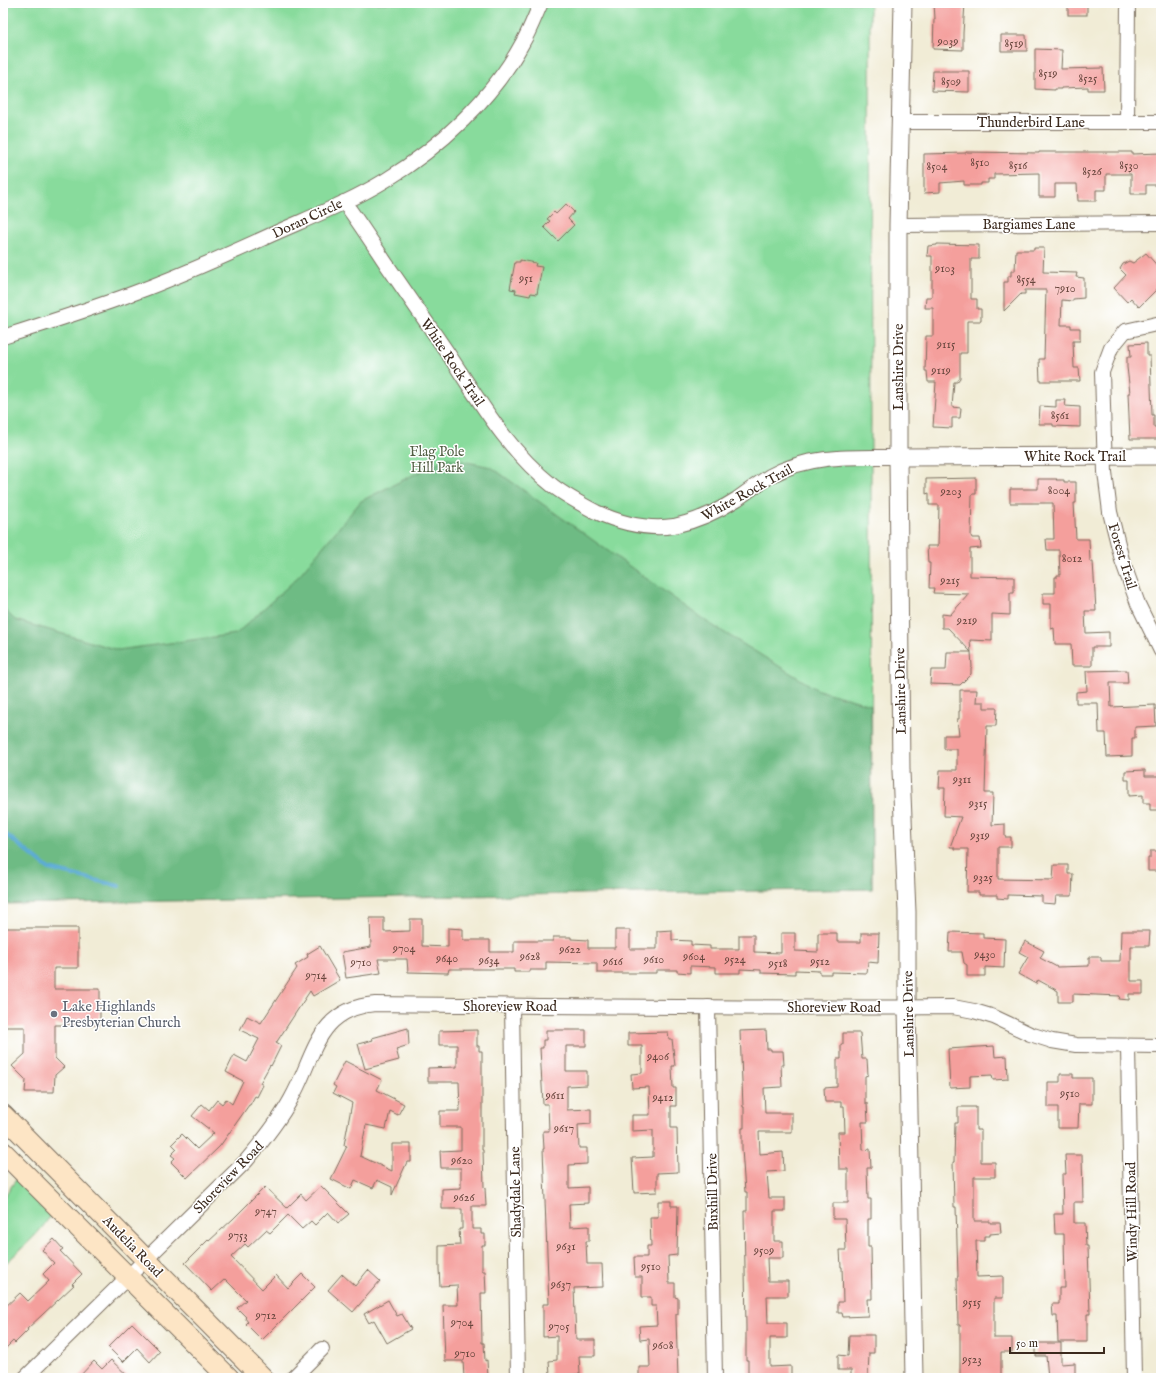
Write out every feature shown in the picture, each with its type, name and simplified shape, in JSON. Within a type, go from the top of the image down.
[{"type":"main road","name":"Audelia Road","points":[[3,1116],[263,1378]]},
{"type":"main road","name":"Audelia Road","points":[[3,1152],[229,1378]]},
{"type":"street","name":"Doran Circle","points":[[3,337],[135,293],[224,256],[344,202],[384,181],[411,164],[436,145],[462,121],[486,95],[512,61],[524,42],[540,3]]},
{"type":"street","name":"Lanshire Drive","points":[[903,3],[898,225],[898,457],[901,771],[907,912],[907,1007],[914,1378]]},
{"type":"street","points":[[1127,122],[1128,3]]},
{"type":"street","name":"Thunderbird Lane","points":[[901,122],[1161,122]]},
{"type":"street","name":"White Rock Trail","points":[[344,202],[502,434],[520,456],[553,486],[573,499],[603,515],[617,520],[638,526],[653,527],[672,526],[694,521],[716,511],[769,477],[789,467],[826,458],[1104,455],[1161,456]]},
{"type":"street","name":"Bargiames Lane","points":[[898,225],[1161,223]]},
{"type":"street","name":"Forest Trail","points":[[1161,323],[1125,331],[1111,348],[1102,372],[1104,455],[1110,512],[1122,560],[1138,604],[1161,652]]},
{"type":"street","name":"Shoreview Road","points":[[25,1378],[246,1160],[274,1127],[292,1098],[316,1043],[326,1028],[338,1016],[350,1009],[375,1004],[804,1008],[953,1007],[994,1017],[1030,1034],[1052,1041],[1076,1045],[1161,1046]]},
{"type":"street","name":"Shadydale Lane","points":[[512,1006],[518,1378]]},
{"type":"street","name":"Buxhill Drive","points":[[708,1007],[716,1378]]},
{"type":"street","name":"Windy Hill Road","points":[[1128,1046],[1134,1378]]},
{"type":"street","points":[[293,1378],[322,1348]]},
{"type":"green space","name":"Flag Pole Hill Park","points":[[3,3],[870,3],[872,889],[3,903]]},
{"type":"green space","points":[[447,458],[491,467],[707,622],[818,690],[871,705],[872,889],[3,904],[3,608],[15,620],[118,650],[236,634],[296,579],[361,501]]},
{"type":"green space","points":[[18,1177],[52,1212],[37,1234],[3,1266],[3,1198]]},
{"type":"building","points":[[934,3],[965,3],[963,50],[933,49],[935,19]]},
{"type":"building","points":[[1068,3],[1087,3],[1087,15],[1068,15]]},
{"type":"building","points":[[1001,35],[1026,35],[1027,51],[1001,51]]},
{"type":"building","points":[[1035,49],[1062,50],[1061,69],[1103,68],[1104,90],[1088,90],[1088,87],[1061,88],[1055,90],[1035,89]]},
{"type":"building","points":[[933,71],[969,71],[969,92],[932,91]]},
{"type":"building","points":[[966,152],[1161,153],[1161,185],[1146,185],[1146,194],[1131,194],[1131,174],[1106,174],[1106,190],[1096,190],[1096,201],[1078,201],[1077,184],[1055,184],[1055,197],[1039,197],[1039,173],[994,174],[994,179],[988,179],[988,183],[981,183],[981,185],[964,185],[964,181],[940,183],[940,192],[924,193],[924,154]]},
{"type":"building","points":[[566,204],[574,212],[568,219],[574,225],[558,241],[544,227],[550,221],[547,219],[554,212],[556,214]]},
{"type":"building","points":[[937,244],[979,245],[979,259],[971,259],[971,299],[977,299],[977,309],[981,309],[981,321],[967,321],[967,353],[960,353],[960,378],[957,382],[954,382],[952,407],[961,408],[960,418],[952,418],[952,428],[933,427],[936,382],[928,382],[927,371],[925,371],[926,336],[933,336],[933,308],[925,308],[926,297],[932,297],[932,256],[927,256],[928,246]]},
{"type":"building","points":[[1034,248],[1044,248],[1043,272],[1077,273],[1076,277],[1084,278],[1084,298],[1073,299],[1073,301],[1062,300],[1061,325],[1071,325],[1071,328],[1080,328],[1080,341],[1073,341],[1074,368],[1079,368],[1080,381],[1040,381],[1039,359],[1044,359],[1046,290],[1025,290],[1025,294],[1021,294],[1004,311],[1004,282],[1008,282],[1008,276],[1011,276],[1011,271],[1015,271],[1016,250],[1034,250]]},
{"type":"building","points":[[1146,253],[1161,270],[1161,285],[1139,307],[1131,298],[1127,302],[1114,288],[1126,275],[1120,269],[1123,264],[1129,261],[1133,263]]},
{"type":"building","points":[[520,260],[536,263],[535,266],[542,267],[537,294],[531,293],[530,296],[515,293],[516,290],[510,289],[515,262],[520,262]]},
{"type":"building","points":[[1147,343],[1147,356],[1150,356],[1152,415],[1154,415],[1154,427],[1159,427],[1160,439],[1130,439],[1128,393],[1130,393],[1127,357],[1131,357],[1130,344]]},
{"type":"building","points":[[1056,400],[1066,400],[1065,406],[1080,407],[1080,427],[1039,424],[1040,406],[1056,407]]},
{"type":"building","points":[[976,478],[976,494],[972,494],[971,536],[972,538],[980,538],[981,548],[970,549],[970,576],[1014,577],[1014,593],[1010,593],[1010,615],[992,614],[992,641],[970,640],[971,652],[948,628],[942,628],[942,614],[950,615],[969,594],[933,593],[934,588],[929,588],[930,563],[928,563],[927,546],[938,546],[939,505],[929,505],[929,493],[926,494],[926,479]]},
{"type":"building","points":[[1038,479],[1057,479],[1056,480],[1064,480],[1064,482],[1076,482],[1076,503],[1074,503],[1076,539],[1089,539],[1090,562],[1093,562],[1096,611],[1085,611],[1086,633],[1109,632],[1109,647],[1092,647],[1092,666],[1072,666],[1071,644],[1055,644],[1054,628],[1051,629],[1051,604],[1043,604],[1043,593],[1055,593],[1055,577],[1060,575],[1059,550],[1047,550],[1046,539],[1054,539],[1053,503],[1010,503],[1010,489],[1038,489]]},
{"type":"building","points":[[947,652],[971,652],[971,674],[960,685],[930,684],[931,670],[946,670]]},
{"type":"building","points":[[1127,670],[1128,683],[1110,683],[1111,707],[1155,705],[1156,726],[1135,727],[1135,738],[1132,738],[1132,756],[1107,757],[1106,733],[1099,733],[1098,703],[1076,703],[1076,692],[1087,691],[1086,671]]},
{"type":"building","points":[[960,690],[977,690],[976,702],[984,702],[984,708],[997,708],[996,726],[987,726],[985,793],[993,793],[992,825],[1005,824],[1005,837],[1011,837],[1011,847],[998,847],[998,879],[1053,880],[1054,865],[1068,865],[1068,874],[1073,874],[1072,896],[1056,896],[1055,904],[1042,903],[1042,896],[1008,895],[1008,899],[997,898],[997,895],[979,895],[979,892],[967,892],[968,849],[954,849],[954,847],[950,847],[961,817],[944,816],[945,788],[939,788],[940,770],[957,770],[957,749],[944,749],[944,735],[959,735],[957,719],[959,719],[960,711]]},
{"type":"building","points":[[1145,770],[1145,776],[1161,776],[1161,810],[1150,810],[1150,803],[1143,803],[1143,795],[1129,796],[1129,780],[1125,780],[1125,771]]},
{"type":"building","points":[[1150,851],[1161,851],[1161,871],[1148,871],[1148,858],[1150,858]]},
{"type":"building","points":[[370,918],[384,918],[384,932],[410,931],[410,919],[422,919],[422,946],[448,947],[448,928],[463,929],[463,940],[490,940],[490,952],[514,952],[514,941],[553,941],[553,937],[571,937],[571,939],[588,940],[588,948],[615,948],[615,930],[630,930],[630,949],[657,949],[657,931],[672,930],[672,940],[691,941],[691,945],[710,946],[710,949],[739,949],[739,935],[754,935],[754,952],[781,953],[781,933],[795,933],[795,951],[818,952],[818,933],[837,933],[837,942],[861,942],[861,933],[879,933],[878,963],[868,962],[867,973],[831,972],[831,974],[820,974],[820,971],[795,970],[795,974],[761,973],[761,970],[740,969],[740,973],[716,973],[716,967],[690,966],[690,973],[677,972],[677,970],[656,970],[656,973],[597,973],[597,963],[546,962],[546,970],[530,970],[530,972],[514,972],[514,969],[449,969],[448,973],[408,972],[407,959],[378,959],[381,973],[346,978],[342,952],[371,947]]},
{"type":"building","points":[[3,928],[78,928],[78,968],[54,968],[54,989],[100,989],[100,1025],[55,1025],[55,1058],[64,1067],[55,1075],[54,1092],[25,1092],[26,1080],[12,1066],[25,1054],[25,1027],[3,1027]]},
{"type":"building","points":[[1121,931],[1150,931],[1149,946],[1131,946],[1131,981],[1143,981],[1143,994],[1129,994],[1129,1000],[1119,999],[1120,996],[1073,994],[1073,1002],[1058,1002],[1058,991],[1038,980],[1036,984],[1018,974],[1028,957],[1019,952],[1025,941],[1044,951],[1040,958],[1057,967],[1089,966],[1089,957],[1101,957],[1101,961],[1120,961]]},
{"type":"building","points":[[950,932],[983,933],[983,938],[1005,939],[1004,968],[985,967],[985,976],[967,976],[967,965],[964,963],[962,952],[949,952]]},
{"type":"building","points":[[320,946],[340,980],[313,996],[310,991],[276,1043],[281,1046],[260,1083],[263,1085],[257,1097],[255,1096],[220,1146],[187,1178],[171,1162],[175,1158],[171,1155],[177,1149],[172,1144],[182,1134],[197,1149],[214,1133],[192,1116],[202,1104],[209,1110],[217,1100],[222,1104],[226,1099],[232,1104],[243,1081],[226,1072],[234,1055],[247,1062],[259,1039],[240,1030],[247,1016],[261,1023],[297,968],[295,965],[308,957],[307,954]]},
{"type":"building","points":[[408,1028],[409,1045],[396,1049],[399,1060],[365,1069],[358,1044],[373,1040],[372,1038]]},
{"type":"building","points":[[477,1030],[477,1046],[479,1046],[479,1051],[482,1051],[482,1150],[486,1206],[472,1206],[472,1229],[481,1229],[481,1234],[485,1234],[485,1245],[482,1245],[482,1271],[485,1271],[486,1293],[481,1293],[482,1343],[484,1343],[485,1361],[487,1360],[488,1378],[464,1378],[463,1361],[445,1361],[443,1305],[458,1305],[457,1285],[440,1286],[439,1269],[439,1246],[460,1245],[459,1229],[462,1229],[462,1209],[442,1209],[442,1189],[461,1188],[461,1168],[441,1168],[440,1151],[461,1150],[461,1127],[440,1127],[440,1111],[460,1111],[459,1082],[428,1082],[428,1068],[457,1067],[457,1045],[439,1045],[439,1031]]},
{"type":"building","points":[[546,1030],[586,1030],[586,1046],[566,1046],[566,1071],[587,1071],[587,1085],[567,1086],[567,1110],[591,1109],[591,1124],[578,1125],[579,1148],[587,1148],[587,1164],[569,1165],[569,1188],[588,1187],[588,1203],[569,1204],[570,1227],[589,1226],[589,1241],[586,1241],[587,1264],[602,1264],[603,1287],[574,1288],[576,1340],[595,1340],[595,1356],[579,1356],[580,1374],[550,1375],[549,1361],[557,1360],[557,1336],[543,1337],[543,1304],[549,1304],[543,1131],[549,1131],[548,1104],[543,1104],[540,1048],[543,1048],[543,1040],[546,1040]]},
{"type":"building","points":[[766,1030],[767,1049],[771,1049],[771,1051],[783,1051],[784,1065],[781,1065],[782,1087],[764,1088],[765,1113],[792,1113],[792,1132],[759,1132],[760,1154],[783,1152],[784,1171],[767,1172],[769,1198],[785,1198],[785,1211],[774,1211],[774,1241],[783,1241],[783,1258],[767,1258],[768,1281],[788,1281],[788,1296],[767,1296],[768,1323],[787,1323],[787,1338],[770,1338],[770,1367],[791,1366],[791,1378],[748,1378],[748,1360],[746,1360],[744,1211],[747,1211],[747,1192],[745,1192],[742,1149],[744,1107],[740,1031]]},
{"type":"building","points":[[668,1032],[669,1039],[672,1039],[675,1066],[672,1066],[673,1088],[676,1088],[676,1106],[671,1106],[671,1128],[677,1128],[678,1172],[657,1173],[657,1192],[634,1193],[632,1158],[653,1157],[653,1130],[632,1131],[632,1115],[650,1115],[649,1087],[632,1088],[631,1074],[642,1073],[642,1046],[628,1046],[628,1033]]},
{"type":"building","points":[[843,1033],[860,1033],[862,1059],[867,1059],[868,1075],[865,1076],[865,1103],[867,1103],[868,1122],[862,1122],[863,1150],[870,1149],[871,1168],[867,1168],[868,1199],[871,1199],[871,1219],[868,1219],[868,1247],[871,1247],[872,1299],[867,1299],[868,1316],[843,1317],[842,1313],[838,1313],[838,1302],[843,1302],[840,1250],[846,1250],[845,1219],[833,1219],[833,1203],[848,1203],[848,1169],[839,1169],[838,1132],[845,1132],[844,1106],[841,1106],[841,1102],[825,1102],[824,1088],[837,1087],[837,1059],[841,1059]]},
{"type":"building","points":[[994,1046],[995,1057],[1007,1056],[1008,1079],[993,1080],[992,1075],[970,1076],[970,1087],[950,1088],[948,1049]]},
{"type":"building","points":[[345,1061],[382,1080],[377,1090],[404,1104],[398,1115],[390,1111],[386,1129],[366,1125],[360,1156],[392,1171],[392,1144],[411,1144],[411,1162],[407,1162],[392,1195],[392,1187],[377,1180],[373,1188],[355,1180],[351,1189],[331,1179],[347,1146],[344,1145],[352,1103],[333,1093],[336,1087],[333,1085]]},
{"type":"building","points":[[1060,1074],[1073,1074],[1073,1078],[1092,1078],[1092,1104],[1079,1104],[1078,1128],[1058,1128],[1058,1107],[1048,1107],[1048,1082],[1060,1082]]},
{"type":"building","points":[[958,1107],[976,1107],[976,1130],[981,1130],[981,1162],[995,1162],[995,1177],[974,1177],[974,1221],[990,1221],[990,1223],[1000,1223],[1001,1233],[984,1236],[984,1241],[976,1241],[977,1277],[1003,1276],[1003,1298],[994,1298],[994,1338],[1012,1338],[1012,1352],[1001,1352],[1001,1378],[960,1378],[960,1325],[958,1325],[956,1207],[954,1207],[953,1162],[955,1123],[958,1123]]},
{"type":"building","points":[[1065,1155],[1082,1155],[1083,1202],[1074,1202],[1074,1223],[1085,1223],[1086,1246],[1088,1246],[1090,1314],[1087,1314],[1087,1342],[1058,1342],[1057,1316],[1053,1316],[1052,1304],[1059,1304],[1059,1288],[1065,1288],[1064,1234],[1055,1234],[1054,1214],[1063,1214],[1062,1174],[1066,1174]]},
{"type":"building","points":[[321,1186],[349,1214],[338,1223],[328,1212],[315,1225],[311,1221],[302,1229],[288,1215],[270,1233],[266,1230],[248,1247],[245,1244],[231,1257],[262,1289],[276,1275],[288,1288],[302,1274],[315,1287],[262,1340],[246,1324],[248,1322],[245,1318],[246,1317],[237,1308],[246,1300],[225,1279],[212,1291],[185,1263],[265,1187],[287,1208],[301,1194],[306,1200]]},
{"type":"building","points":[[658,1201],[671,1201],[671,1206],[678,1206],[677,1255],[668,1256],[669,1283],[675,1283],[675,1297],[678,1298],[678,1314],[676,1314],[676,1319],[678,1378],[639,1378],[639,1367],[650,1367],[649,1339],[640,1340],[639,1326],[657,1325],[656,1306],[651,1306],[651,1297],[642,1297],[642,1277],[635,1277],[634,1257],[647,1257],[647,1246],[651,1246],[650,1217],[658,1217]]},
{"type":"building","points":[[54,1239],[63,1249],[60,1251],[82,1274],[72,1284],[74,1285],[27,1329],[28,1330],[15,1343],[13,1341],[3,1351],[3,1309],[20,1293],[28,1301],[49,1281],[43,1274],[54,1263],[42,1250]]},
{"type":"building","points":[[368,1270],[380,1281],[353,1312],[328,1290],[342,1274],[355,1286]]},
{"type":"building","points":[[388,1300],[397,1316],[402,1314],[411,1329],[387,1343],[374,1320],[369,1323],[364,1314]]},
{"type":"building","points":[[132,1323],[160,1351],[150,1362],[137,1348],[123,1362],[108,1347]]},
{"type":"building","points":[[849,1335],[874,1335],[874,1353],[869,1353],[868,1378],[851,1378],[851,1370],[838,1370],[838,1355],[848,1356]]},
{"type":"building","points":[[1036,1343],[1061,1343],[1061,1364],[1075,1363],[1075,1378],[1048,1378],[1046,1356],[1036,1356]]},
{"type":"building","points":[[111,1360],[130,1378],[78,1378],[94,1361],[102,1369]]},
{"type":"waterway","points":[[3,832],[49,869],[119,886]]},
{"type":"place","name":"Lake Highlands Presbyterian Church","points":[[54,1014]]}]
